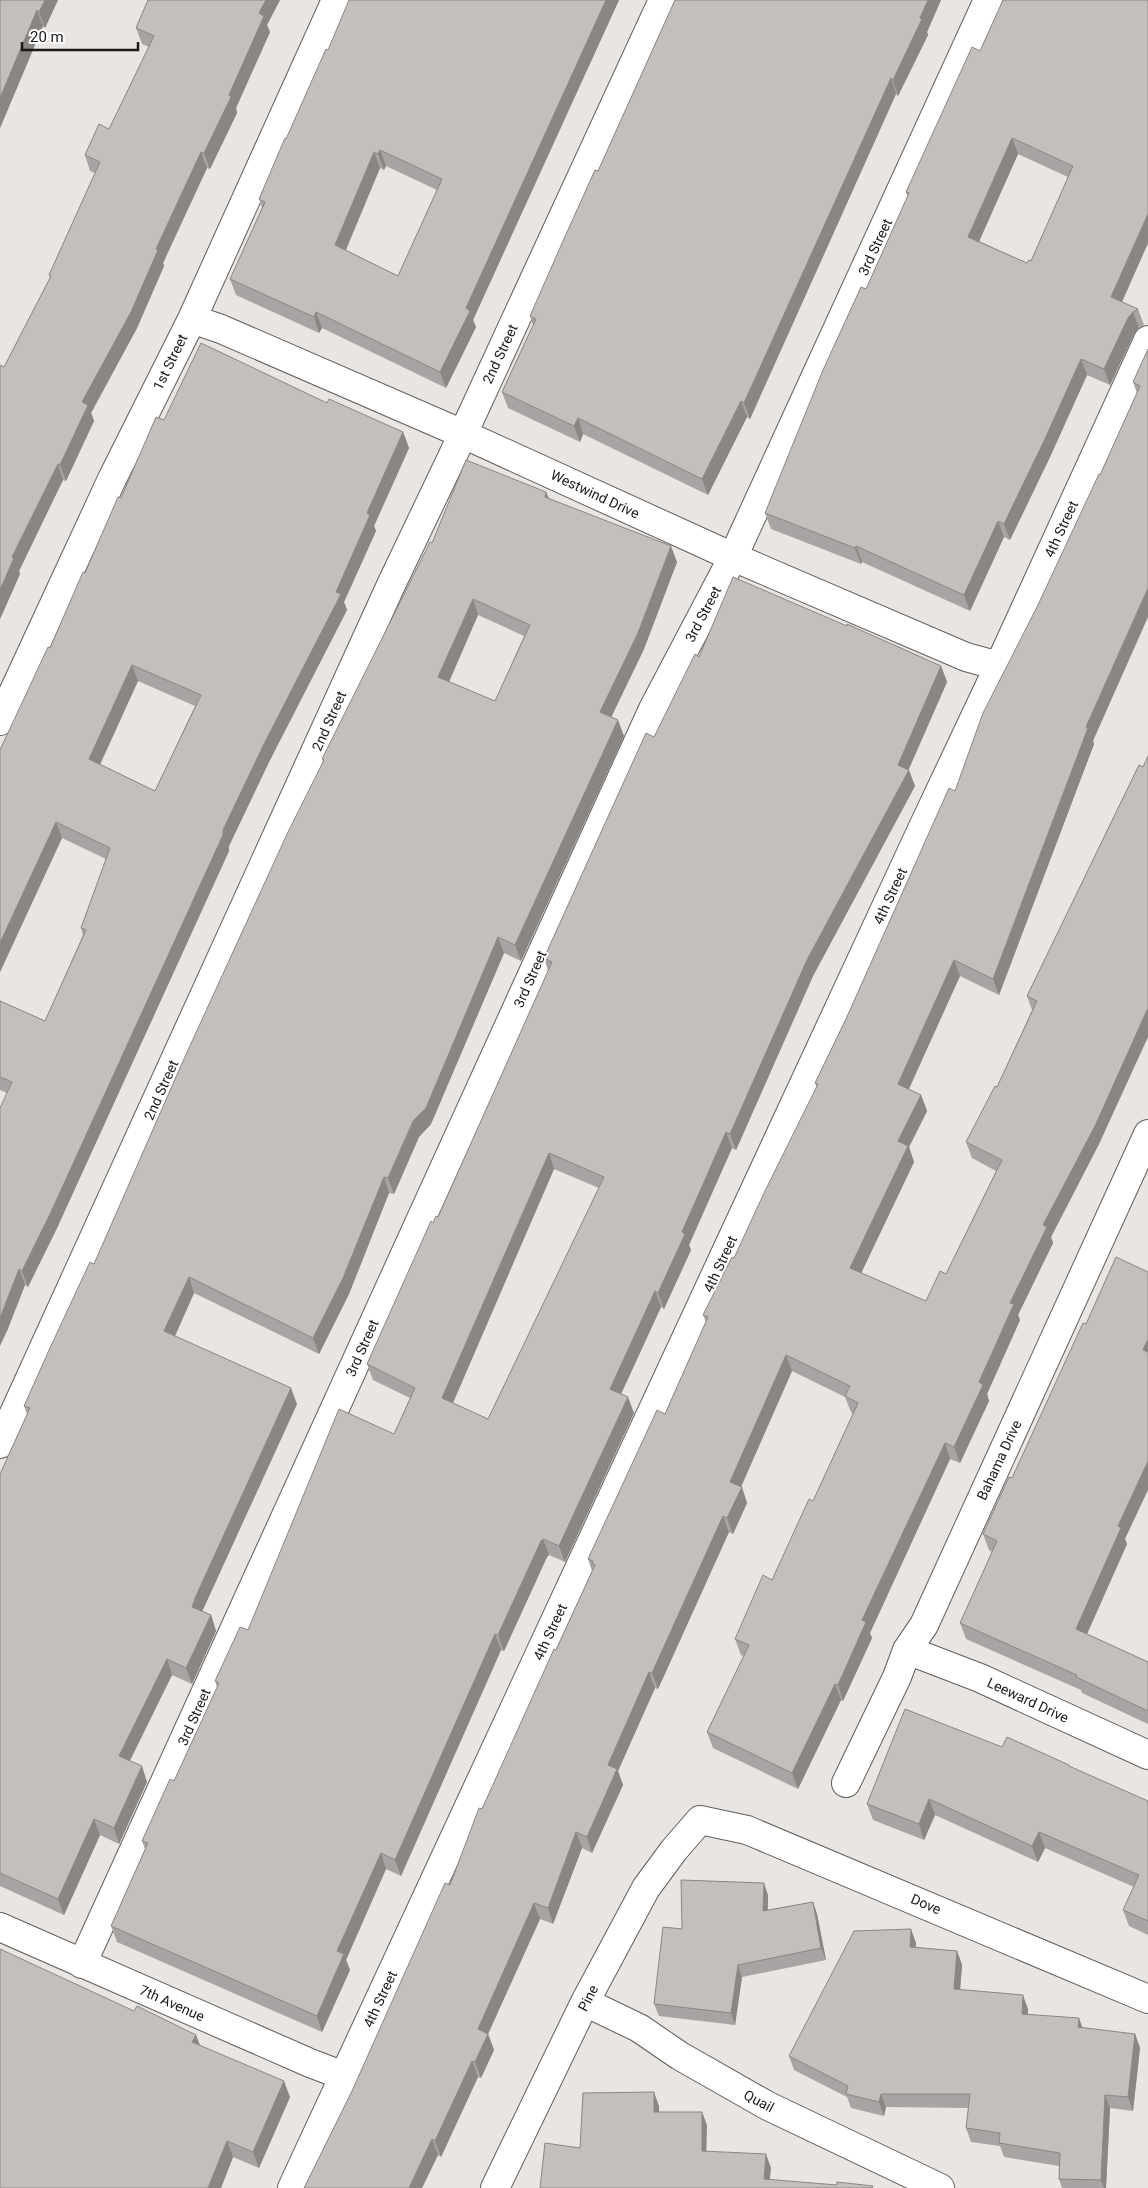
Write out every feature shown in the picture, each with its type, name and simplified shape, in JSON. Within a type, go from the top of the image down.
[{"type":"street","name":"1st Street","points":[[0,721],[112,479],[192,318],[336,0]]},
{"type":"street","name":"2nd Street","points":[[0,1444],[382,603],[463,434],[663,0]]},
{"type":"street","name":"3rd Street","points":[[82,1964],[653,709],[733,557],[988,0]]},
{"type":"street","name":"Westwind Drive","points":[[192,318],[463,434],[733,557],[966,657],[999,666]]},
{"type":"street","name":"4th Street","points":[[292,2188],[922,827],[999,666],[1148,340]]},
{"type":"street","name":"Bahama Drive","points":[[846,1783],[897,1678],[907,1650],[924,1625],[1148,1134]]},
{"type":"street","name":"Leeward Drive","points":[[907,1650],[980,1678],[1148,1756]]},
{"type":"street","name":"Dove","points":[[700,1820],[748,1830],[1148,1999]]},
{"type":"street","name":"Pine","points":[[495,2188],[585,2002],[646,1888],[674,1850],[700,1820]]},
{"type":"street","name":"7th Avenue","points":[[0,1927],[310,2063],[344,2076]]},
{"type":"street","name":"Quail","points":[[585,2002],[639,2028],[680,2056],[768,2106],[940,2188]]},
{"type":"building","points":[[0,0],[45,0],[39,12],[37,10],[0,98]]},
{"type":"building","points":[[148,0],[266,0],[259,13],[264,16],[229,95],[231,97],[204,153],[201,152],[156,249],[158,250],[131,312],[82,402],[88,405],[60,465],[58,464],[12,557],[14,558],[0,590],[0,365],[4,367],[51,276],[49,275],[100,162],[85,155],[99,124],[109,129],[154,36],[136,28]]},
{"type":"building","points":[[349,0],[606,0],[466,308],[470,311],[440,372],[316,312],[314,317],[230,279],[265,202],[259,199],[285,138],[326,49],[328,50]],"holes":[[[380,150],[442,179],[398,276],[335,245],[374,152],[378,154]]]},
{"type":"building","points":[[675,0],[928,0],[920,18],[922,19],[893,80],[891,78],[744,403],[741,401],[702,479],[578,418],[574,426],[502,392],[536,319],[530,316],[563,241],[595,170],[598,171]]},
{"type":"building","points":[[1003,0],[1148,0],[1148,214],[1111,297],[1138,309],[1128,318],[1104,369],[1081,359],[1004,524],[998,521],[964,595],[856,546],[855,548],[765,513],[823,370],[861,287],[866,289],[909,193],[906,192],[972,47],[980,51]],"holes":[[[1012,138],[1073,166],[1031,261],[1029,260],[1027,263],[968,237]]]},
{"type":"building","points":[[201,343],[327,403],[329,399],[403,432],[367,513],[370,515],[336,592],[341,594],[264,744],[223,830],[223,835],[51,1212],[22,1271],[19,1269],[0,1318],[0,1108],[12,1082],[0,1077],[0,1001],[45,1021],[86,930],[81,928],[110,848],[56,822],[0,943],[0,750],[48,647],[50,648],[83,572],[85,573],[118,497],[121,498],[156,417],[164,420]],"holes":[[[132,665],[201,695],[155,791],[89,759]]]},
{"type":"building","points":[[1148,349],[1148,588],[1086,727],[1088,728],[993,979],[954,960],[898,1084],[921,1095],[898,1141],[908,1146],[850,1268],[926,1301],[940,1271],[946,1274],[1002,1160],[966,1142],[995,1086],[997,1087],[1037,1001],[1027,996],[1139,765],[1143,767],[1148,756],[1148,1008],[1095,1126],[1043,1225],[1047,1227],[1010,1303],[1014,1304],[979,1382],[983,1385],[954,1447],[945,1443],[862,1620],[866,1622],[838,1685],[835,1684],[792,1773],[707,1732],[749,1645],[735,1639],[763,1575],[772,1580],[809,1499],[813,1501],[858,1403],[845,1396],[850,1386],[786,1355],[730,1482],[742,1487],[727,1518],[723,1516],[652,1673],[649,1672],[608,1765],[617,1769],[587,1837],[576,1832],[548,1908],[534,1903],[478,2029],[488,2034],[475,2062],[472,2061],[435,2141],[432,2139],[409,2188],[304,2188],[352,2091],[445,1883],[450,1885],[479,1808],[482,1809],[554,1649],[556,1650],[595,1565],[592,1563],[593,1561],[588,1559],[657,1410],[665,1414],[708,1317],[703,1315],[732,1257],[734,1258],[818,1084],[815,1083],[846,1019],[949,788],[955,791],[983,713],[1037,607],[1140,386],[1133,382]]},
{"type":"building","points":[[466,460],[546,492],[545,497],[671,546],[638,633],[600,712],[618,720],[515,945],[498,937],[426,1108],[413,1121],[388,1178],[384,1177],[343,1278],[313,1338],[189,1277],[164,1331],[291,1388],[192,1607],[211,1615],[186,1668],[167,1659],[119,1756],[142,1766],[114,1828],[94,1819],[58,1899],[0,1873],[0,1474],[30,1408],[24,1406],[50,1348],[90,1262],[94,1264],[183,1061],[288,832],[324,760],[322,759],[430,542],[432,543]],"holes":[[[473,599],[530,625],[495,701],[438,677]]]},
{"type":"building","points":[[733,577],[847,626],[847,624],[941,666],[898,765],[909,770],[807,960],[730,1134],[726,1132],[682,1232],[685,1234],[658,1293],[655,1291],[610,1389],[628,1397],[559,1546],[543,1539],[541,1541],[498,1635],[495,1634],[395,1860],[381,1853],[337,1951],[344,1954],[317,2016],[111,1926],[148,1843],[142,1841],[170,1779],[174,1781],[219,1683],[215,1681],[240,1627],[248,1630],[339,1409],[394,1434],[415,1388],[367,1364],[431,1221],[433,1223],[436,1216],[438,1217],[552,962],[544,958],[646,733],[654,737],[695,654],[699,657]],"holes":[[[549,1153],[604,1177],[488,1419],[442,1398]]]},
{"type":"building","points":[[1116,1257],[1148,1272],[1148,1339],[1143,1350],[1148,1352],[1148,1461],[1118,1526],[1121,1528],[1076,1629],[1148,1662],[1148,1711],[1076,1677],[1077,1675],[960,1623],[997,1541],[983,1534],[1009,1477],[1012,1478],[1083,1323],[1086,1324]]},
{"type":"building","points":[[905,1709],[1002,1747],[1007,1737],[1148,1801],[1148,1921],[1123,1910],[1139,1875],[1039,1832],[1032,1846],[929,1799],[919,1824],[867,1804]]},
{"type":"building","points":[[681,1880],[764,1883],[763,1911],[813,1902],[821,1948],[738,1965],[731,2013],[654,2004],[663,1927],[682,1929]]},
{"type":"building","points":[[911,1929],[910,1947],[957,1951],[954,1989],[1023,1995],[1022,2014],[1079,2018],[1078,2027],[1135,2034],[1128,2097],[1105,2095],[1101,2180],[1059,2179],[1060,2153],[999,2143],[1000,2133],[966,2128],[970,2094],[881,2094],[879,2102],[846,2094],[848,2086],[789,2056],[854,1931]]},
{"type":"building","points":[[0,1949],[134,2011],[137,2006],[196,2035],[192,2042],[284,2081],[253,2152],[227,2141],[208,2188],[0,2188]]},
{"type":"building","points":[[654,2092],[654,2112],[702,2112],[702,2151],[766,2154],[764,2179],[837,2185],[837,2182],[873,2186],[872,2188],[540,2188],[545,2143],[580,2148],[583,2093]]}]
